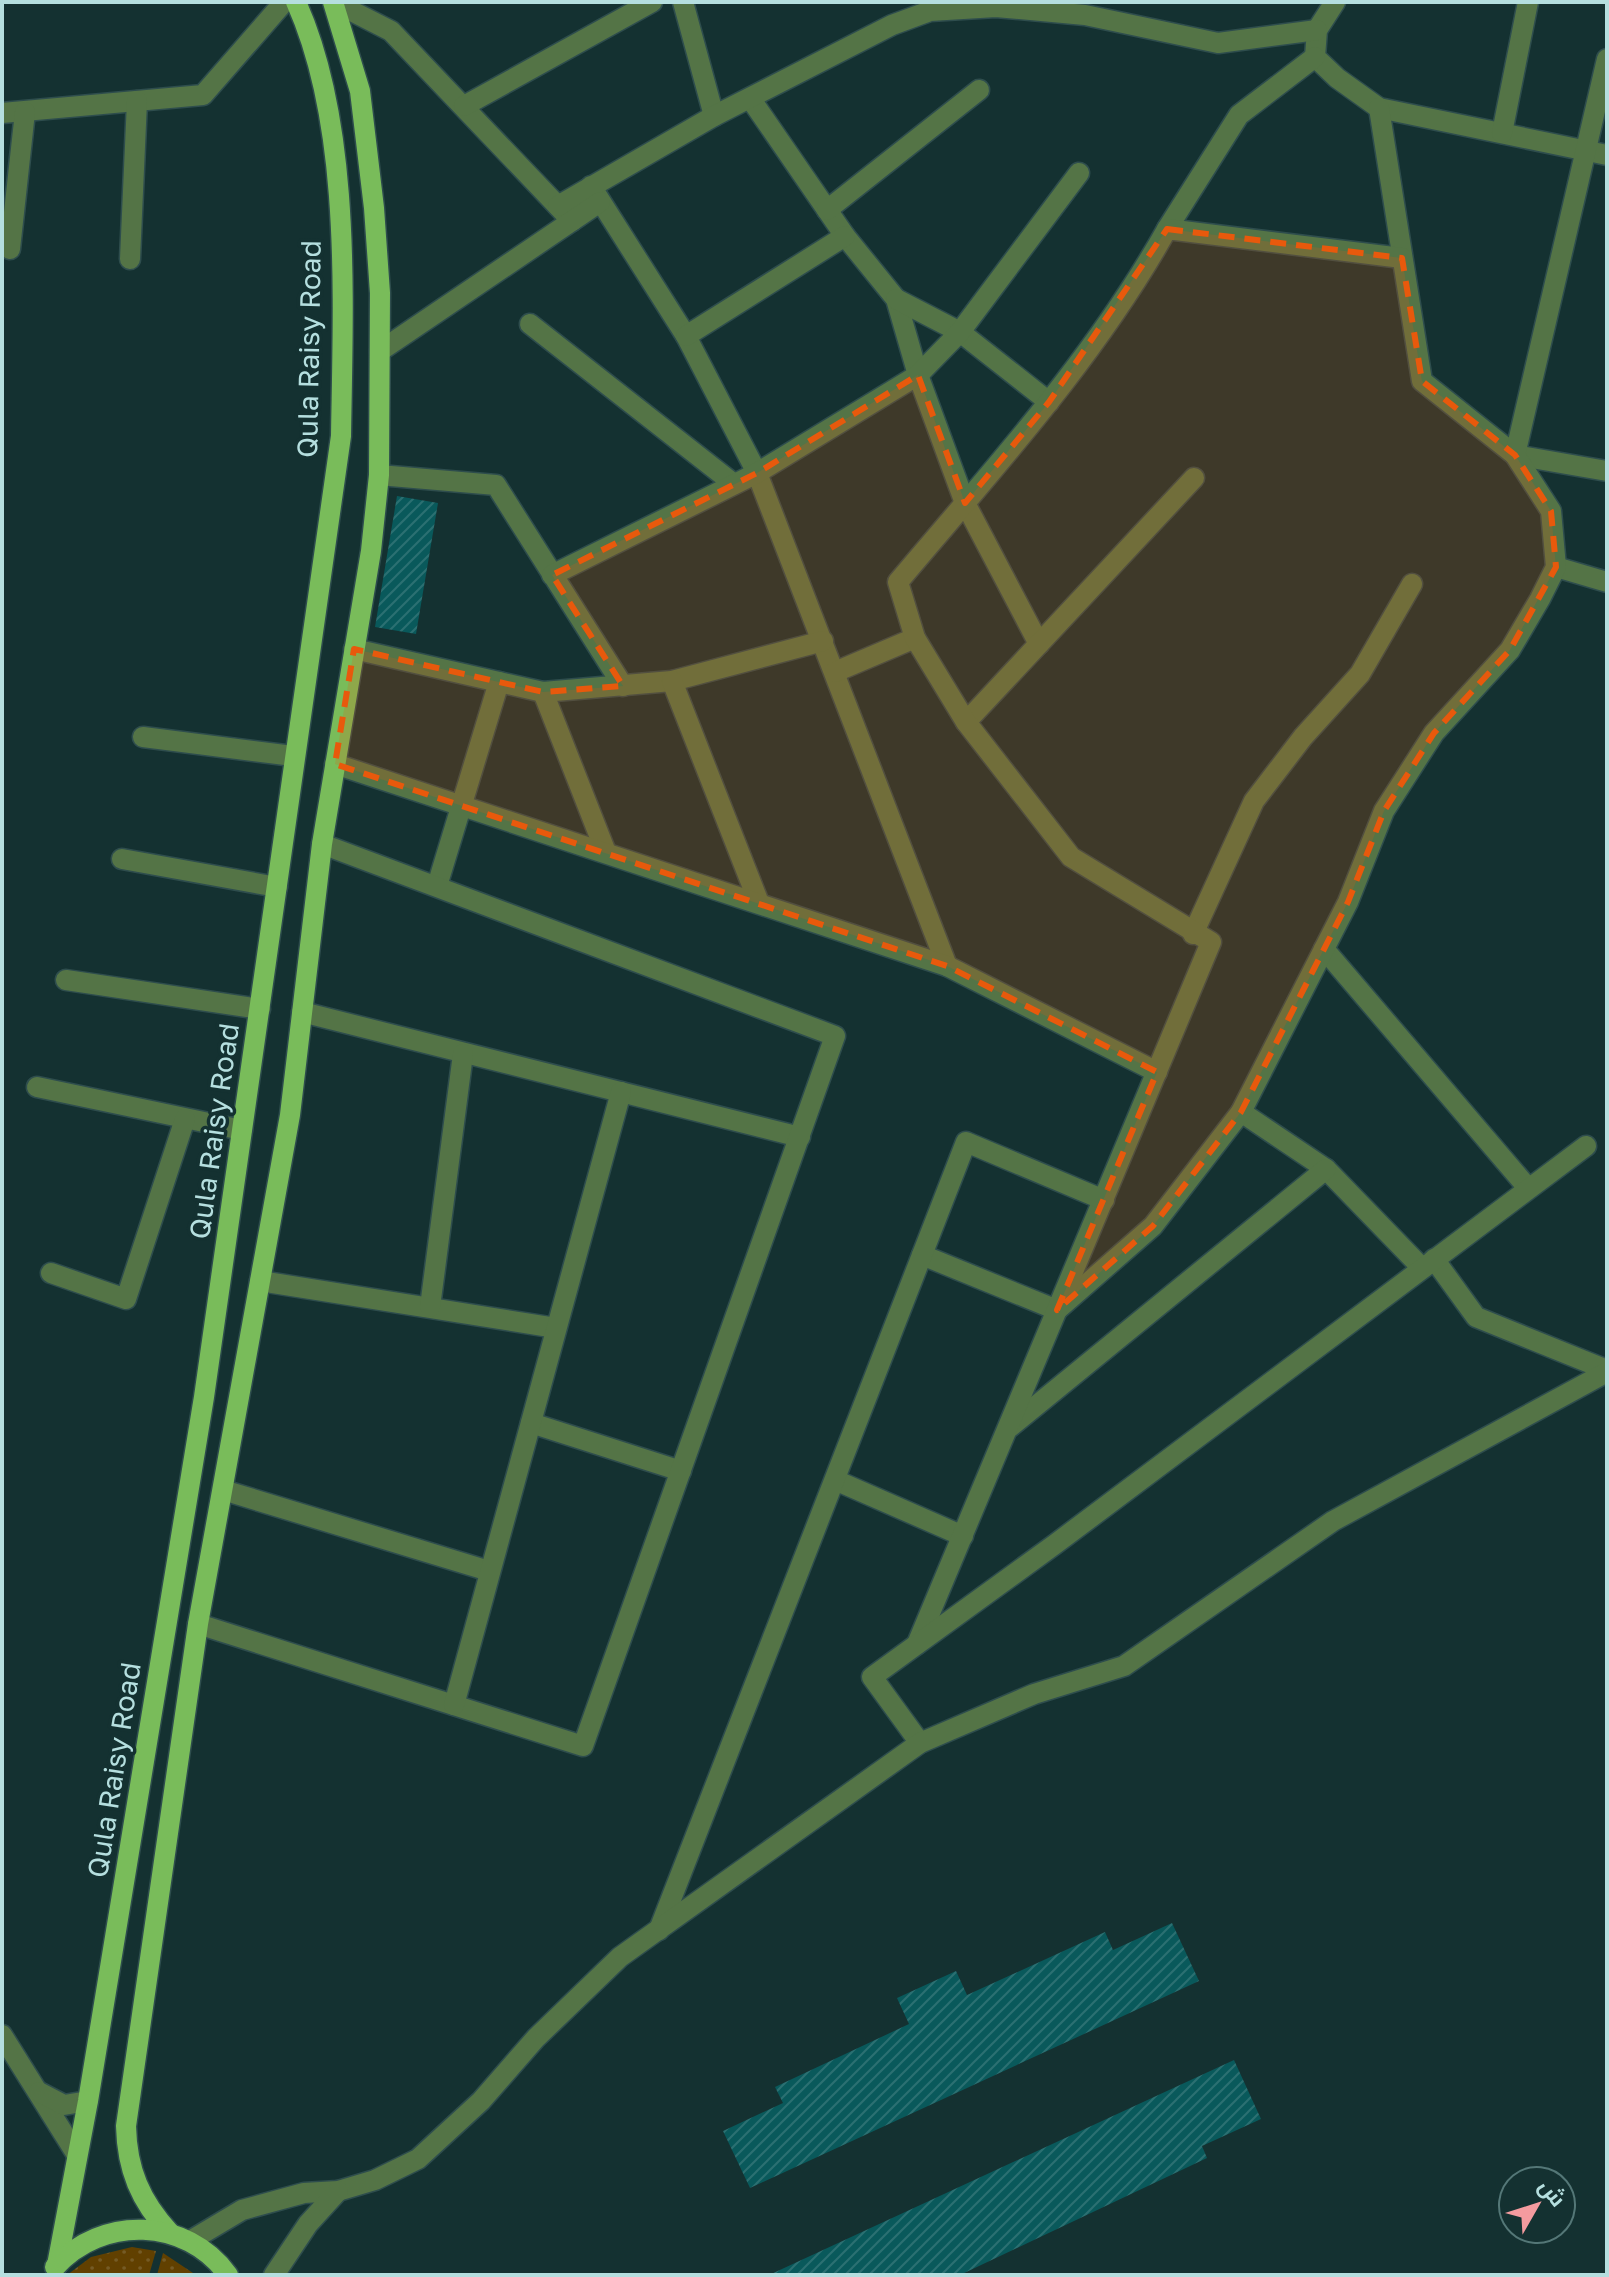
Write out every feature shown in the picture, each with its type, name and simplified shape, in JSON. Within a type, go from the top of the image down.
[{"type":"main road","name":"Qula Raisy Road","points":[[53,2270],[88,2101],[204,1397],[341,436],[343,318],[338,198],[325,99],[296,2]]},
{"type":"main road","points":[[170,2233],[148,2207],[137,2186],[128,2157],[126,2126],[198,1624],[290,1115],[322,844],[379,475],[380,351],[375,222],[360,91],[334,2]]},
{"type":"main road","points":[[204,1397],[238,1403]]},
{"type":"main road","points":[[53,2270],[81,2244],[114,2231],[149,2229],[190,2241],[218,2261],[228,2275]]},
{"type":"street","points":[[2,113],[203,95],[284,2]]},
{"type":"street","points":[[334,2],[391,31],[565,214]]},
{"type":"street","points":[[464,106],[652,2]]},
{"type":"street","points":[[683,2],[714,116]]},
{"type":"street","points":[[917,1644],[1211,942],[1193,934],[1071,857],[966,722],[915,638],[898,582],[1049,402],[1130,291],[1239,115],[1315,57],[1317,30],[1335,2]]},
{"type":"street","points":[[1502,133],[1528,2]]},
{"type":"street","points":[[380,351],[565,214],[714,116],[892,25],[930,11],[974,6],[1085,8],[1218,43],[1317,30]]},
{"type":"street","points":[[1315,57],[1337,78],[1379,108],[1607,155]]},
{"type":"street","points":[[1515,455],[1607,59]]},
{"type":"street","points":[[827,210],[979,90]]},
{"type":"street","points":[[750,98],[845,236],[896,299],[918,375],[965,503],[1039,644]]},
{"type":"street","points":[[130,259],[137,101]]},
{"type":"street","points":[[1057,1310],[1153,1226],[1241,1112],[1348,902],[1384,811],[1434,733],[1510,650],[1556,567],[1551,511],[1515,455],[1422,381],[1379,108]]},
{"type":"street","points":[[10,249],[25,112]]},
{"type":"street","points":[[552,575],[757,473],[918,375],[960,332],[1079,173]]},
{"type":"street","points":[[596,194],[686,336],[757,473],[947,966]]},
{"type":"street","points":[[1167,229],[1402,258]]},
{"type":"street","points":[[686,336],[845,236]]},
{"type":"street","points":[[896,299],[960,332],[1049,402]]},
{"type":"street","points":[[530,324],[734,484]]},
{"type":"street","points":[[1515,455],[1607,471]]},
{"type":"street","points":[[379,475],[496,485],[623,686]]},
{"type":"street","points":[[966,722],[1194,478]]},
{"type":"street","points":[[1556,567],[1607,582]]},
{"type":"street","points":[[1193,934],[1254,801],[1303,737],[1360,674],[1412,584]]},
{"type":"street","points":[[835,672],[915,638]]},
{"type":"street","points":[[354,649],[543,692],[672,681],[823,641]]},
{"type":"street","points":[[672,681],[759,903]]},
{"type":"street","points":[[437,886],[499,682]]},
{"type":"street","points":[[543,692],[605,850]]},
{"type":"street","points":[[143,737],[293,756]]},
{"type":"street","points":[[335,764],[605,850],[947,966],[1157,1072]]},
{"type":"street","points":[[198,1624],[583,1746],[835,1036],[322,844]]},
{"type":"street","points":[[122,859],[277,887]]},
{"type":"street","points":[[1324,949],[1528,1188]]},
{"type":"street","points":[[66,980],[260,1009]]},
{"type":"street","points":[[302,1012],[800,1137]]},
{"type":"street","points":[[430,1307],[463,1054]]},
{"type":"street","points":[[37,1087],[242,1130]]},
{"type":"street","points":[[454,1705],[621,1092]]},
{"type":"street","points":[[1241,1112],[1326,1169],[1428,1264],[1476,1317],[1607,1371]]},
{"type":"street","points":[[51,1273],[126,1299],[185,1119]]},
{"type":"street","points":[[659,1930],[966,1142],[1104,1200]]},
{"type":"street","points":[[920,1743],[872,1677],[1586,1146]]},
{"type":"street","points":[[1007,1429],[1326,1169]]},
{"type":"street","points":[[922,1255],[1057,1310]]},
{"type":"street","points":[[260,1281],[556,1328]]},
{"type":"street","points":[[190,2241],[242,2210],[304,2193],[338,2191],[375,2180],[418,2159],[481,2101],[536,2038],[620,1957],[920,1743],[1034,1694],[1124,1666],[1333,1521],[1607,1371]]},
{"type":"street","points":[[531,1423],[681,1471]]},
{"type":"street","points":[[835,1480],[963,1536]]},
{"type":"street","points":[[223,1490],[489,1571]]},
{"type":"street","points":[[2,2035],[77,2155]]},
{"type":"street","points":[[36,2090],[64,2105],[88,2101]]},
{"type":"street","points":[[274,2275],[308,2224],[338,2191]]},
{"type":"highlighted area","points":[[1167,229],[1402,258],[1422,381],[1515,455],[1551,511],[1556,567],[1540,599],[1510,650],[1434,733],[1384,811],[1348,902],[1241,1112],[1153,1226],[1057,1310],[1157,1072],[947,966],[335,764],[354,649],[543,692],[623,686],[552,575],[757,473],[918,375],[965,503],[1049,402]]},
{"type":"shaded area","points":[[132,2247],[156,2251],[149,2275],[67,2275],[91,2257]]},
{"type":"shaded area","points":[[163,2253],[196,2275],[157,2275]]},
{"type":"building","points":[[397,496],[438,503],[416,634],[375,627]]},
{"type":"building","points":[[1172,1923],[1199,1981],[750,2188],[723,2131],[783,2103],[775,2087],[909,2024],[897,1998],[956,1971],[967,1995],[1105,1932],[1113,1950]]},
{"type":"building","points":[[1234,2060],[1261,2119],[1202,2146],[1207,2158],[960,2275],[769,2275]]}]
